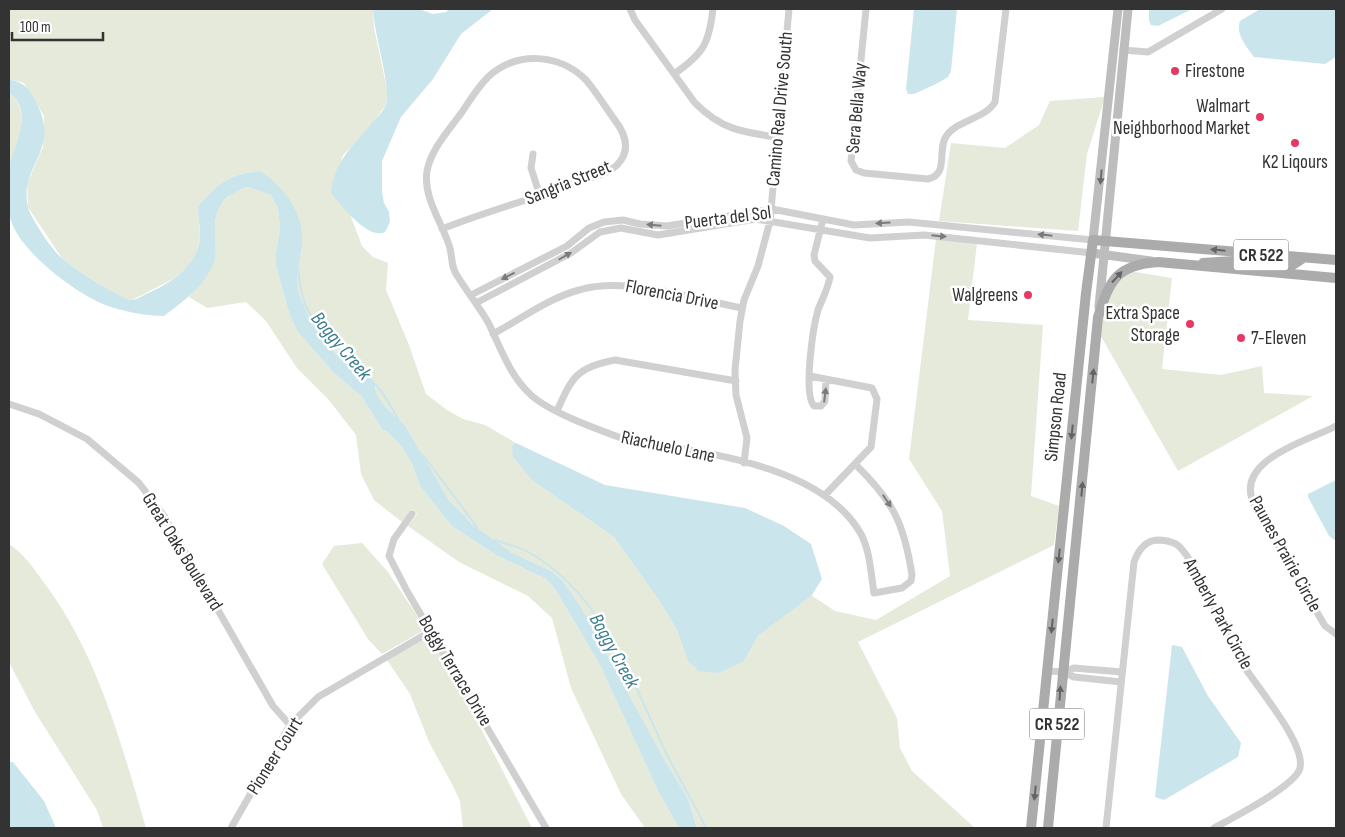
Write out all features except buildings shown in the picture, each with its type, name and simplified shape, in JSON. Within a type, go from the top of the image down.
[{"type":"main road","name":"Simpson Road","points":[[1031,828],[1118,9]]},
{"type":"main road","name":"Simpson Road","points":[[1048,828],[1128,9]]},
{"type":"main road","points":[[1115,34],[1123,50]]},
{"type":"main road","points":[[1111,70],[1120,84]]},
{"type":"main road","name":"CR 522","points":[[1094,240],[1332,260]]},
{"type":"main road","points":[[1092,252],[1158,262]]},
{"type":"main road","points":[[1189,266],[1219,261],[1291,266],[1303,258]]},
{"type":"main road","points":[[1304,276],[1307,270],[1332,260]]},
{"type":"main road","name":"CR 522","points":[[1098,317],[1107,290],[1120,272],[1130,266],[1158,262],[1336,278]]},
{"type":"main road","points":[[1066,497],[1072,503],[1076,513],[1074,554]]},
{"type":"street","points":[[630,9],[635,20],[695,103],[707,115],[722,125],[740,132],[776,136]]},
{"type":"street","points":[[674,74],[692,62],[706,45],[713,9]]},
{"type":"street","name":"Camino Real Drive South","points":[[744,463],[747,438],[736,396],[742,308],[762,252],[772,209],[776,136],[789,9]]},
{"type":"street","name":"Sera Bella Way","points":[[866,9],[851,156],[852,164],[856,170],[864,173],[928,179],[936,175],[940,169],[944,141],[948,133],[988,110],[995,102],[1006,9]]},
{"type":"street","points":[[1123,50],[1148,52],[1222,9]]},
{"type":"street","name":"Sangria Street","points":[[442,229],[540,196],[612,168],[624,156],[626,144],[621,129],[584,78],[558,62],[529,59],[505,66],[487,78],[431,157],[427,172],[427,187],[442,229],[451,250],[453,270],[462,284]]},
{"type":"street","points":[[533,154],[531,168],[540,196]]},
{"type":"street","name":"Puerta del Sol","points":[[471,295],[567,246],[589,228],[604,222],[623,220],[666,226],[772,209],[854,225],[902,222],[1094,240]]},
{"type":"street","name":"Puerta del Sol","points":[[476,304],[570,254],[600,232],[620,228],[658,235],[756,219],[870,238],[924,235],[1092,252]]},
{"type":"street","points":[[823,219],[816,244],[815,261],[830,277],[814,328],[810,376],[811,400],[814,406],[821,406],[825,401],[826,379]]},
{"type":"street","points":[[902,222],[903,236]]},
{"type":"street","name":"Riachuelo Lane","points":[[462,284],[471,295],[520,384],[532,396],[557,411],[624,439],[744,463],[786,475],[825,495],[842,510],[862,536],[867,551],[874,594],[907,586],[912,575],[907,544],[897,517],[874,483],[855,464]]},
{"type":"street","name":"Florencia Drive","points":[[493,334],[560,297],[579,290],[600,286],[642,287],[742,308]]},
{"type":"street","points":[[557,411],[568,385],[576,375],[603,362],[615,360],[736,381]]},
{"type":"street","points":[[810,376],[872,388],[877,399],[874,439],[871,447],[825,495]]},
{"type":"street","name":"Great Oaks Boulevard","points":[[9,404],[39,414],[87,438],[139,483],[164,516],[273,706],[290,725]]},
{"type":"street","name":"Paunes Prairie Circle","points":[[1336,426],[1292,445],[1263,464],[1254,472],[1249,488],[1254,504],[1325,626],[1336,634]]},
{"type":"street","name":"Boggy Terrace Drive","points":[[412,514],[394,539],[389,556],[406,591],[431,630],[546,828]]},
{"type":"street","name":"Amberly Park Circle","points":[[1106,828],[1134,562],[1138,551],[1145,544],[1155,540],[1166,540],[1176,544],[1184,552],[1212,602],[1240,662],[1271,703],[1297,749],[1300,761],[1300,769],[1290,783],[1214,828]]},
{"type":"street","name":"Pioneer Court","points":[[231,828],[290,725],[318,697],[431,630]]},
{"type":"street","points":[[1063,672],[1074,668],[1122,672]]},
{"type":"street","points":[[1048,671],[1063,672],[1074,677],[1121,682]]},
{"type":"shaded area","points":[[9,9],[373,9],[374,28],[388,94],[385,106],[365,134],[343,155],[331,194],[350,214],[362,246],[373,257],[388,263],[386,290],[409,345],[426,394],[447,410],[463,419],[485,425],[516,443],[512,445],[533,481],[614,537],[660,602],[677,630],[688,661],[744,661],[758,636],[811,595],[835,611],[876,620],[950,576],[942,511],[909,459],[936,239],[977,243],[968,320],[1043,325],[1031,496],[1059,506],[1054,545],[858,642],[897,718],[900,748],[912,771],[975,828],[697,828],[688,799],[581,607],[562,580],[551,571],[511,552],[471,523],[449,500],[405,425],[389,411],[376,393],[374,383],[343,361],[319,333],[302,302],[297,286],[302,240],[298,218],[287,198],[272,180],[262,172],[251,172],[226,180],[212,191],[198,206],[200,237],[197,252],[187,268],[173,279],[132,300],[118,297],[63,260],[28,207],[27,184],[43,147],[44,116],[24,83],[9,79]]},
{"type":"shaded area","points":[[9,93],[16,100],[20,108],[21,128],[16,150],[9,168]]},
{"type":"shaded area","points":[[1105,97],[1087,154],[1078,231],[939,221],[951,143],[1005,148],[1039,125],[1050,101]]},
{"type":"shaded area","points":[[247,187],[271,195],[278,209],[280,229],[276,252],[276,266],[289,313],[297,331],[334,373],[362,397],[382,429],[390,434],[401,446],[412,464],[420,486],[452,526],[496,555],[546,579],[555,589],[600,665],[659,793],[679,828],[645,828],[621,794],[571,688],[552,618],[528,596],[459,562],[408,526],[417,514],[412,509],[402,522],[374,500],[361,474],[356,435],[329,400],[297,368],[266,321],[246,302],[207,308],[189,297],[206,275],[218,207],[232,193]]},
{"type":"shaded area","points":[[1129,271],[1172,278],[1162,369],[1221,375],[1262,366],[1264,393],[1313,396],[1178,471],[1099,333],[1107,299],[1116,285]]},
{"type":"shaded area","points":[[362,543],[388,572],[426,629],[382,654],[368,639],[322,564],[334,546]]},
{"type":"shaded area","points":[[9,544],[35,570],[78,637],[117,731],[146,828],[103,828],[97,810],[35,712],[9,662]]},
{"type":"shaded area","points":[[429,635],[453,674],[532,828],[463,828],[460,801],[429,742],[410,694],[387,660]]},
{"type":"water","points":[[373,9],[419,9],[433,14],[446,12],[449,9],[493,9],[461,34],[433,79],[401,117],[382,161],[382,192],[384,203],[389,212],[390,222],[385,232],[378,233],[363,227],[331,194],[340,163],[351,147],[382,112],[386,104],[386,85]]},
{"type":"water","points":[[914,9],[957,9],[951,71],[948,77],[914,94],[908,94],[906,89]]},
{"type":"water","points":[[1149,9],[1192,9],[1158,26],[1151,25]]},
{"type":"water","points":[[1260,9],[1336,9],[1336,57],[1325,64],[1254,57],[1242,40],[1239,26],[1240,21]]},
{"type":"water","points":[[9,79],[28,89],[43,119],[44,133],[42,146],[29,180],[27,193],[28,207],[33,219],[49,243],[64,260],[98,283],[127,299],[135,299],[164,285],[182,272],[189,264],[195,256],[200,236],[198,206],[219,185],[242,174],[262,172],[280,188],[294,207],[301,228],[302,240],[297,285],[307,312],[319,333],[343,361],[374,383],[376,393],[390,411],[405,425],[449,500],[471,523],[511,552],[551,571],[562,580],[581,607],[688,799],[697,828],[679,828],[659,793],[600,665],[555,589],[546,579],[496,555],[452,526],[420,486],[412,464],[401,446],[390,434],[382,429],[362,397],[334,373],[297,331],[289,313],[276,266],[276,252],[280,229],[278,209],[271,195],[247,187],[237,191],[224,201],[215,221],[215,259],[212,268],[194,291],[164,316],[129,312],[108,306],[80,292],[48,268],[21,240],[13,226],[8,207],[7,177],[22,118],[16,100],[9,93]]},
{"type":"water","points":[[516,443],[605,485],[745,508],[784,526],[811,544],[822,579],[812,595],[758,636],[744,661],[719,673],[699,671],[688,661],[677,630],[660,602],[614,537],[533,481],[513,457],[512,445]]},
{"type":"water","points":[[1336,480],[1336,541],[1329,536],[1308,494]]},
{"type":"water","points":[[1172,645],[1182,647],[1208,696],[1241,743],[1238,757],[1164,800],[1155,797]]},
{"type":"water","points":[[9,762],[13,762],[44,801],[56,828],[9,828]]},
{"type":"waterway","name":"Boggy Creek","points":[[298,268],[303,298],[316,323],[325,335],[380,389],[399,421]]},
{"type":"waterway","name":"Boggy Creek","points":[[423,455],[477,527]]},
{"type":"waterway","name":"Boggy Creek","points":[[494,540],[526,551],[554,570],[594,612],[610,637],[638,691],[667,755],[706,828]]},
{"type":"place","name":"Firestone","points":[[1175,71]]},
{"type":"place","name":"Walmart Neighborhood Market","points":[[1260,117]]},
{"type":"place","name":"K2 Liqours","points":[[1295,143]]},
{"type":"place","name":"Walgreens","points":[[1028,295]]},
{"type":"place","name":"Extra Space Storage","points":[[1190,324]]},
{"type":"place","name":"7-Eleven","points":[[1241,338]]}]
